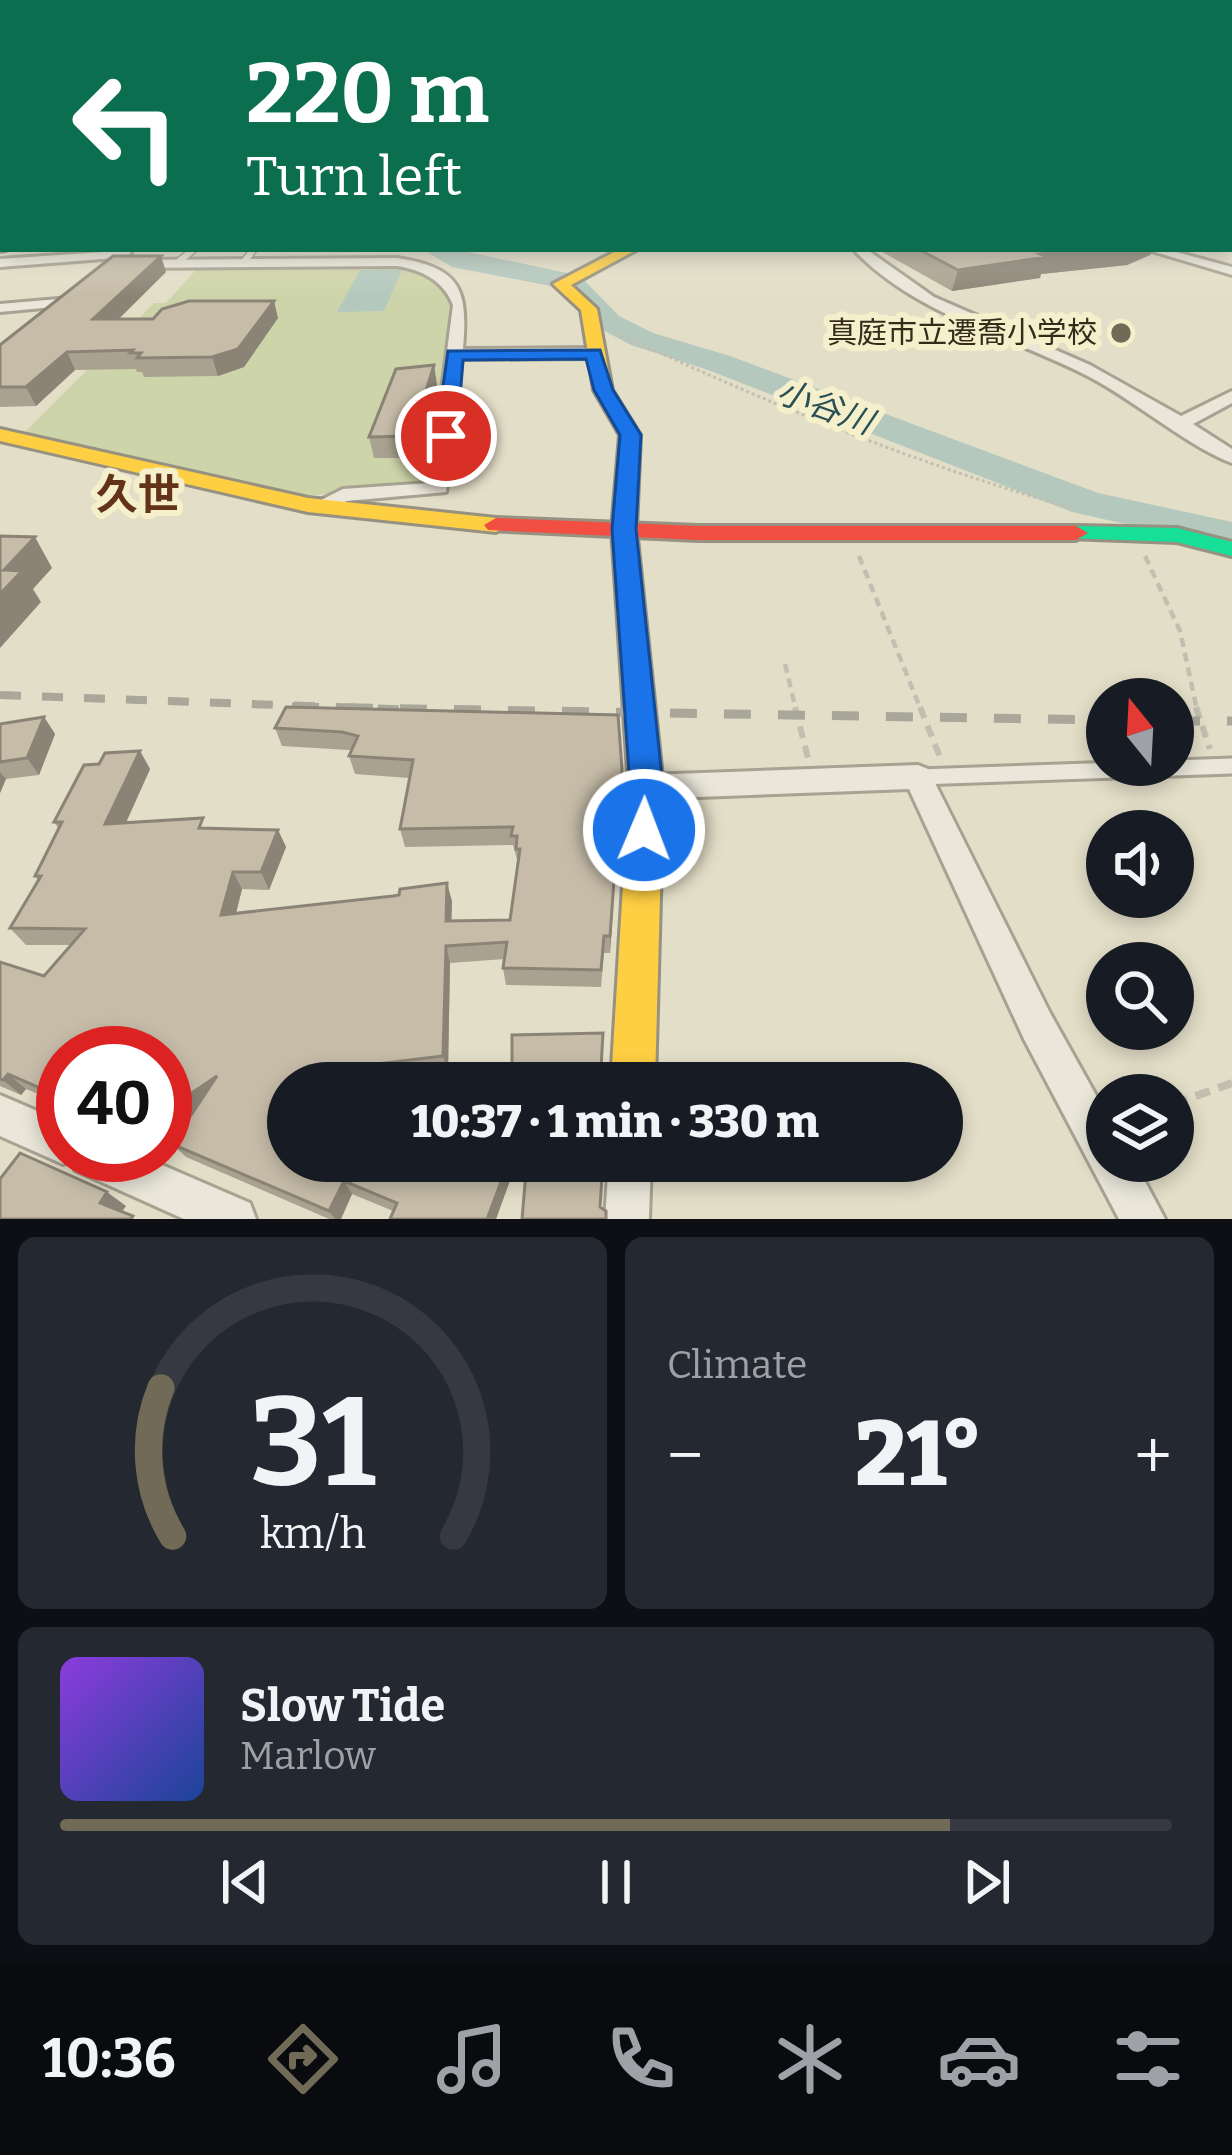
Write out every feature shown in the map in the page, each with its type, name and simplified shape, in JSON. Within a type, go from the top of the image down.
[{"type":"street","points":[[626,252],[566,281],[589,309],[603,390],[630,435],[624,529],[646,787],[634,1062]]},
{"type":"street","points":[[862,252],[878,268],[942,307],[1067,360],[1232,457]]},
{"type":"street","points":[[1163,252],[1232,266]]},
{"type":"street","points":[[101,277],[125,255]]},
{"type":"street","points":[[0,263],[125,255],[177,263],[417,264],[457,295],[440,488],[343,495],[323,504]]},
{"type":"street","points":[[53,316],[86,290]]},
{"type":"street","points":[[0,308],[70,302]]},
{"type":"street","points":[[455,354],[594,353]]},
{"type":"street","points":[[1180,424],[1232,396]]},
{"type":"street","points":[[0,435],[409,519],[850,534],[1135,534],[1177,536],[1232,548]]},
{"type":"street","points":[[646,787],[933,776],[1027,1006],[1086,1117]]},
{"type":"street","points":[[0,1114],[36,1131]]},
{"type":"street","points":[[151,1182],[234,1219]]},
{"type":"street","points":[[627,1219],[628,1182]]},
{"type":"street","points":[[1121,1182],[1143,1219]]},
{"type":"lane","points":[[177,263],[190,252]]},
{"type":"lane","points":[[243,263],[252,252]]},
{"type":"lane","points":[[933,776],[1224,765]]},
{"type":"path","points":[[593,321],[719,382],[932,466],[1085,512]]},
{"type":"path","points":[[850,534],[933,776]]},
{"type":"path","points":[[1135,534],[1180,632],[1189,686],[1224,765]]},
{"type":"path","points":[[785,664],[814,781]]},
{"type":"path","points":[[1194,1096],[1232,1084]]},
{"type":"green space","points":[[200,265],[406,266],[439,283],[452,299],[431,477],[422,484],[306,496],[22,435],[154,303],[166,303]]},
{"type":"shaded area","points":[[360,270],[402,270],[384,311],[337,312]]},
{"type":"building","points":[[924,252],[1059,252],[1040,254],[1047,257],[958,270]]},
{"type":"building","points":[[113,256],[161,256],[93,319],[153,319],[162,309],[189,301],[274,301],[238,349],[212,357],[137,358],[141,353],[130,353],[133,350],[67,352],[26,387],[0,387],[0,345]]},
{"type":"building","points":[[434,365],[412,436],[369,437],[396,369]]},
{"type":"building","points":[[0,536],[35,537],[4,570],[22,571],[0,594]]},
{"type":"building","points":[[286,707],[618,715],[622,769],[610,936],[604,936],[601,970],[503,968],[507,942],[446,946],[443,1056],[393,1062],[267,1062],[267,1182],[344,1182],[329,1211],[192,1153],[192,1114],[217,1076],[192,1093],[192,1026],[36,1026],[36,1086],[8,1074],[0,1079],[0,962],[44,976],[85,929],[10,928],[41,876],[35,876],[62,822],[54,822],[84,765],[99,764],[105,753],[140,751],[105,824],[203,818],[199,828],[278,830],[261,872],[233,872],[221,915],[393,896],[400,889],[447,883],[446,921],[510,920],[520,849],[516,849],[517,836],[511,836],[513,827],[400,829],[413,760],[349,756],[358,736],[342,732],[275,728]]},
{"type":"building","points":[[44,717],[27,758],[0,762],[0,724]]},
{"type":"building","points":[[603,1033],[601,1062],[512,1062],[512,1035]]},
{"type":"building","points":[[20,1153],[36,1160],[36,1182],[85,1182],[107,1192],[100,1203],[133,1216],[0,1219],[0,1179]]},
{"type":"building","points":[[346,1182],[501,1182],[487,1219],[390,1219],[397,1203]]},
{"type":"building","points":[[525,1182],[602,1182],[600,1207],[606,1219],[522,1219]]},
{"type":"waterway","name":"小谷川","points":[[440,252],[461,262],[558,279],[574,286],[609,322],[642,339],[719,363],[1087,503],[1232,535]]},
{"type":"railway","points":[[0,695],[367,708]]},
{"type":"railway","points":[[292,707],[367,708]]},
{"type":"railway","points":[[367,708],[1086,720]]},
{"type":"railway","points":[[367,708],[417,710]]},
{"type":"railway","points":[[1194,721],[1232,721]]},
{"type":"traffic: fast","points":[[1076,533],[1177,535],[1232,549]]},
{"type":"traffic: slow","points":[[625,252],[561,284],[589,309],[603,390],[630,435],[624,529],[646,787],[634,1062]]},
{"type":"traffic: slow","points":[[0,435],[308,505],[496,525]]},
{"type":"traffic: jam","points":[[496,525],[698,533],[1076,533]]},
{"type":"place","name":"真庭市立遷喬小学校","points":[[1121,333]]},
{"type":"district","name":"久世","points":[[138,495]]},
{"type":"route","points":[[446,436],[455,354],[594,353],[603,390],[630,435],[624,529],[646,787],[644,830]]}]
